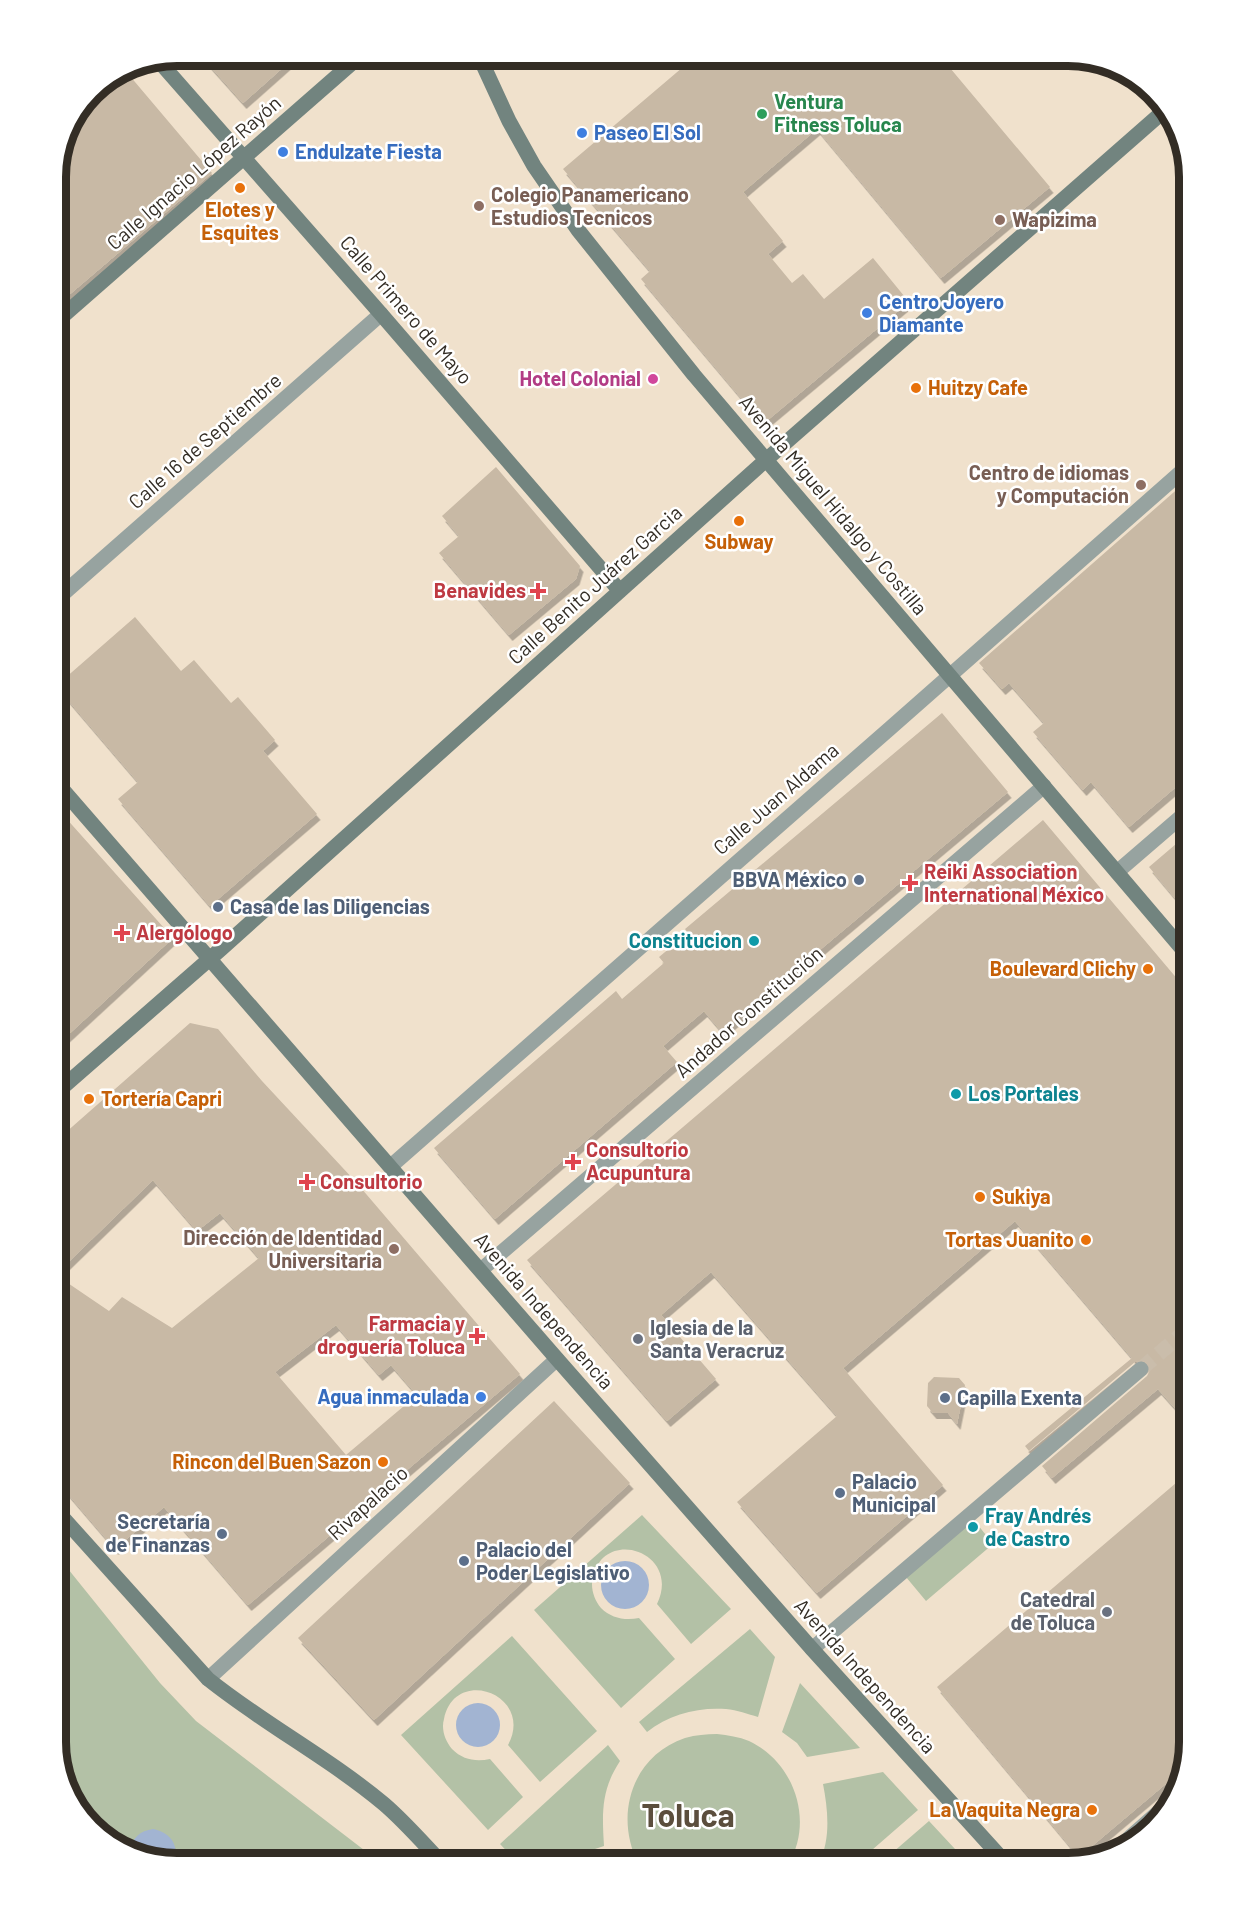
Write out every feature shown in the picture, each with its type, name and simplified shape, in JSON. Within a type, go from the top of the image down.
[{"type":"main road","name":"Calle Ignacio López Rayón","points":[[66,313],[349,66]]},
{"type":"main road","name":"Avenida Miguel Hidalgo y Costilla","points":[[484,66],[509,121],[558,204],[688,366],[1179,944]]},
{"type":"main road","name":"Calle Primero de Mayo","points":[[163,67],[381,314],[620,591]]},
{"type":"main road","name":"Calle Benito Juárez Garcia","points":[[66,1084],[767,459],[1160,115]]},
{"type":"main road","name":"Avenida Independencia","points":[[66,793],[557,1359],[812,1649],[997,1853]]},
{"type":"main road","points":[[66,1521],[208,1679],[234,1700],[314,1753],[384,1804],[433,1853]]},
{"type":"street","name":"Calle 16 de Septiembre","points":[[66,591],[381,314]]},
{"type":"street","name":"Calle Juan Aldama","points":[[391,1166],[1179,475]]},
{"type":"street","name":"Andador Constitución","points":[[481,1270],[1044,786]]},
{"type":"street","points":[[1117,872],[1179,819]]},
{"type":"street","name":"Rivapalacio","points":[[208,1679],[557,1359]]},
{"type":"street","points":[[812,1649],[1141,1369]]},
{"type":"green space","points":[[642,1515],[731,1609],[691,1644],[657,1604],[662,1586],[659,1571],[651,1559],[638,1552],[625,1549],[611,1552],[600,1561],[592,1585],[593,1593],[601,1608],[623,1619],[639,1618],[675,1659],[621,1708],[534,1610]]},
{"type":"green space","points":[[974,1520],[993,1544],[926,1601],[906,1577]]},
{"type":"green space","points":[[66,1566],[160,1683],[196,1721],[368,1853],[170,1853],[128,1842],[104,1825],[85,1804],[77,1791],[67,1756]]},
{"type":"green space","points":[[750,1629],[775,1657],[758,1717],[730,1710],[705,1709],[674,1716],[647,1732],[639,1722]]},
{"type":"green space","points":[[512,1636],[597,1731],[540,1782],[508,1745],[513,1727],[511,1712],[503,1701],[490,1693],[476,1690],[462,1693],[451,1703],[444,1719],[444,1735],[450,1746],[465,1758],[490,1759],[523,1797],[488,1830],[401,1735]]},
{"type":"green space","points":[[800,1683],[860,1748],[807,1757],[797,1743],[782,1732]]},
{"type":"green space","points":[[701,1735],[733,1736],[749,1741],[778,1763],[788,1777],[799,1811],[800,1829],[793,1853],[634,1853],[628,1826],[628,1807],[641,1773],[652,1758],[667,1747],[685,1738]]},
{"type":"green space","points":[[608,1745],[620,1761],[609,1782],[604,1802],[604,1846],[583,1853],[509,1853],[500,1844]]},
{"type":"green space","points":[[883,1772],[918,1810],[869,1853],[823,1853],[827,1824],[823,1784]]},
{"type":"green space","points":[[929,1821],[959,1853],[892,1853]]},
{"type":"water","points":[[625,1561],[642,1568],[649,1585],[642,1602],[625,1609],[608,1602],[601,1585],[608,1568]]},
{"type":"water","points":[[478,1703],[493,1710],[500,1725],[493,1740],[478,1747],[463,1740],[456,1725],[463,1710]]},
{"type":"water","points":[[153,1829],[164,1833],[175,1846],[176,1853],[156,1851],[132,1844],[144,1831]]},
{"type":"building","points":[[210,66],[285,66],[243,103]]},
{"type":"building","points":[[684,66],[948,66],[1050,187],[941,278],[817,129],[743,192],[783,241],[768,254],[792,283],[803,274],[824,299],[873,258],[909,302],[763,424],[641,279],[650,271],[563,169]]},
{"type":"building","points":[[130,77],[212,173],[66,297],[66,170],[68,156],[77,128],[85,115],[104,94]]},
{"type":"building","points":[[496,467],[580,566],[576,579],[509,635],[439,553],[459,536],[442,516]]},
{"type":"building","points":[[1179,488],[1179,784],[1129,827],[1091,782],[1083,790],[1033,732],[1044,723],[1009,683],[1002,689],[979,663]]},
{"type":"building","points":[[135,617],[181,671],[194,660],[231,703],[238,697],[275,740],[263,751],[317,814],[210,906],[118,799],[138,782],[66,698],[66,677]]},
{"type":"building","points":[[942,713],[1008,792],[722,1032],[704,1011],[663,1046],[677,1062],[495,1219],[434,1148],[616,991],[622,999],[664,963],[659,957],[688,933],[685,929]]},
{"type":"building","points":[[66,818],[173,938],[66,1037]]},
{"type":"building","name":"Los Portales","points":[[1043,820],[1179,981],[1179,1413],[1158,1389],[1052,1478],[1042,1466],[1147,1376],[1151,1368],[1145,1360],[1135,1362],[1029,1451],[1025,1446],[1132,1358],[1015,1221],[843,1368],[943,1485],[817,1593],[737,1502],[837,1416],[711,1272],[661,1315],[716,1379],[667,1421],[527,1260]]},
{"type":"building","points":[[1179,841],[1179,903],[1149,867]]},
{"type":"building","points":[[190,1023],[218,1029],[262,1081],[355,1181],[520,1374],[248,1605],[164,1507],[115,1549],[66,1492],[66,1282],[109,1311],[122,1297],[172,1328],[259,1258],[220,1213],[197,1231],[153,1180],[66,1264],[66,1132]],"holes":[[[336,1325],[379,1375],[391,1365],[417,1395],[346,1455],[275,1372]]]},
{"type":"building","name":"Capilla Exenta","points":[[934,1377],[959,1378],[965,1385],[957,1424],[948,1413],[933,1413],[927,1406],[928,1383]]},
{"type":"building","name":"Palacio del Poder Legislativo","points":[[554,1401],[630,1483],[374,1720],[298,1638]]},
{"type":"building","name":"Catedral de Toluca","points":[[1179,1480],[1179,1742],[1173,1778],[1086,1851],[1075,1852],[937,1687]]},
{"type":"tunnel","points":[[1141,1369],[1179,1337]]},
{"type":"place","name":"Ventura Fitness Toluca","points":[[762,114]]},
{"type":"place","name":"Paseo El Sol","points":[[582,133]]},
{"type":"place","name":"Endulzate Fiesta","points":[[283,152]]},
{"type":"place","name":"Elotes y Esquites","points":[[240,188]]},
{"type":"place","name":"Colegio Panamericano Estudios Tecnicos","points":[[479,206]]},
{"type":"place","name":"Wapizima","points":[[1000,220]]},
{"type":"place","name":"Centro Joyero Diamante","points":[[867,313]]},
{"type":"place","name":"Hotel Colonial","points":[[653,379]]},
{"type":"place","name":"Huitzy Cafe","points":[[916,388]]},
{"type":"place","name":"Centro de idiomas y Computación","points":[[1141,485]]},
{"type":"place","name":"Subway","points":[[739,521]]},
{"type":"place","name":"Benavides","points":[[538,591]]},
{"type":"place","name":"BBVA México","points":[[859,880]]},
{"type":"place","name":"Reiki Association International México","points":[[910,883]]},
{"type":"place","name":"Casa de las Diligencias","points":[[218,907]]},
{"type":"place","name":"Alergólogo","points":[[122,933]]},
{"type":"place","name":"Constitucion","points":[[754,941]]},
{"type":"place","name":"Boulevard Clichy","points":[[1148,969]]},
{"type":"place","name":"Los Portales","points":[[956,1094]]},
{"type":"place","name":"Tortería Capri","points":[[89,1099]]},
{"type":"place","name":"Consultorio Acupuntura","points":[[573,1162]]},
{"type":"place","name":"Consultorio","points":[[307,1182]]},
{"type":"place","name":"Sukiya","points":[[980,1197]]},
{"type":"place","name":"Tortas Juanito","points":[[1086,1240]]},
{"type":"place","name":"Dirección de Identidad Universitaria","points":[[394,1249]]},
{"type":"place","name":"Farmacia y droguería Toluca","points":[[477,1336]]},
{"type":"place","name":"Iglesia de la Santa Veracruz","points":[[638,1339]]},
{"type":"place","name":"Agua inmaculada","points":[[481,1397]]},
{"type":"place","name":"Capilla Exenta","points":[[945,1398]]},
{"type":"place","name":"Rincon del Buen Sazon","points":[[383,1462]]},
{"type":"place","name":"Palacio Municipal","points":[[840,1493]]},
{"type":"place","name":"Fray Andrés de Castro","points":[[973,1527]]},
{"type":"place","name":"Secretaría de Finanzas","points":[[222,1534]]},
{"type":"place","name":"Palacio del Poder Legislativo","points":[[464,1561]]},
{"type":"place","name":"Catedral de Toluca","points":[[1107,1612]]},
{"type":"place","name":"La Vaquita Negra","points":[[1092,1810]]},
{"type":"district","name":"Toluca","points":[[688,1816]]}]
